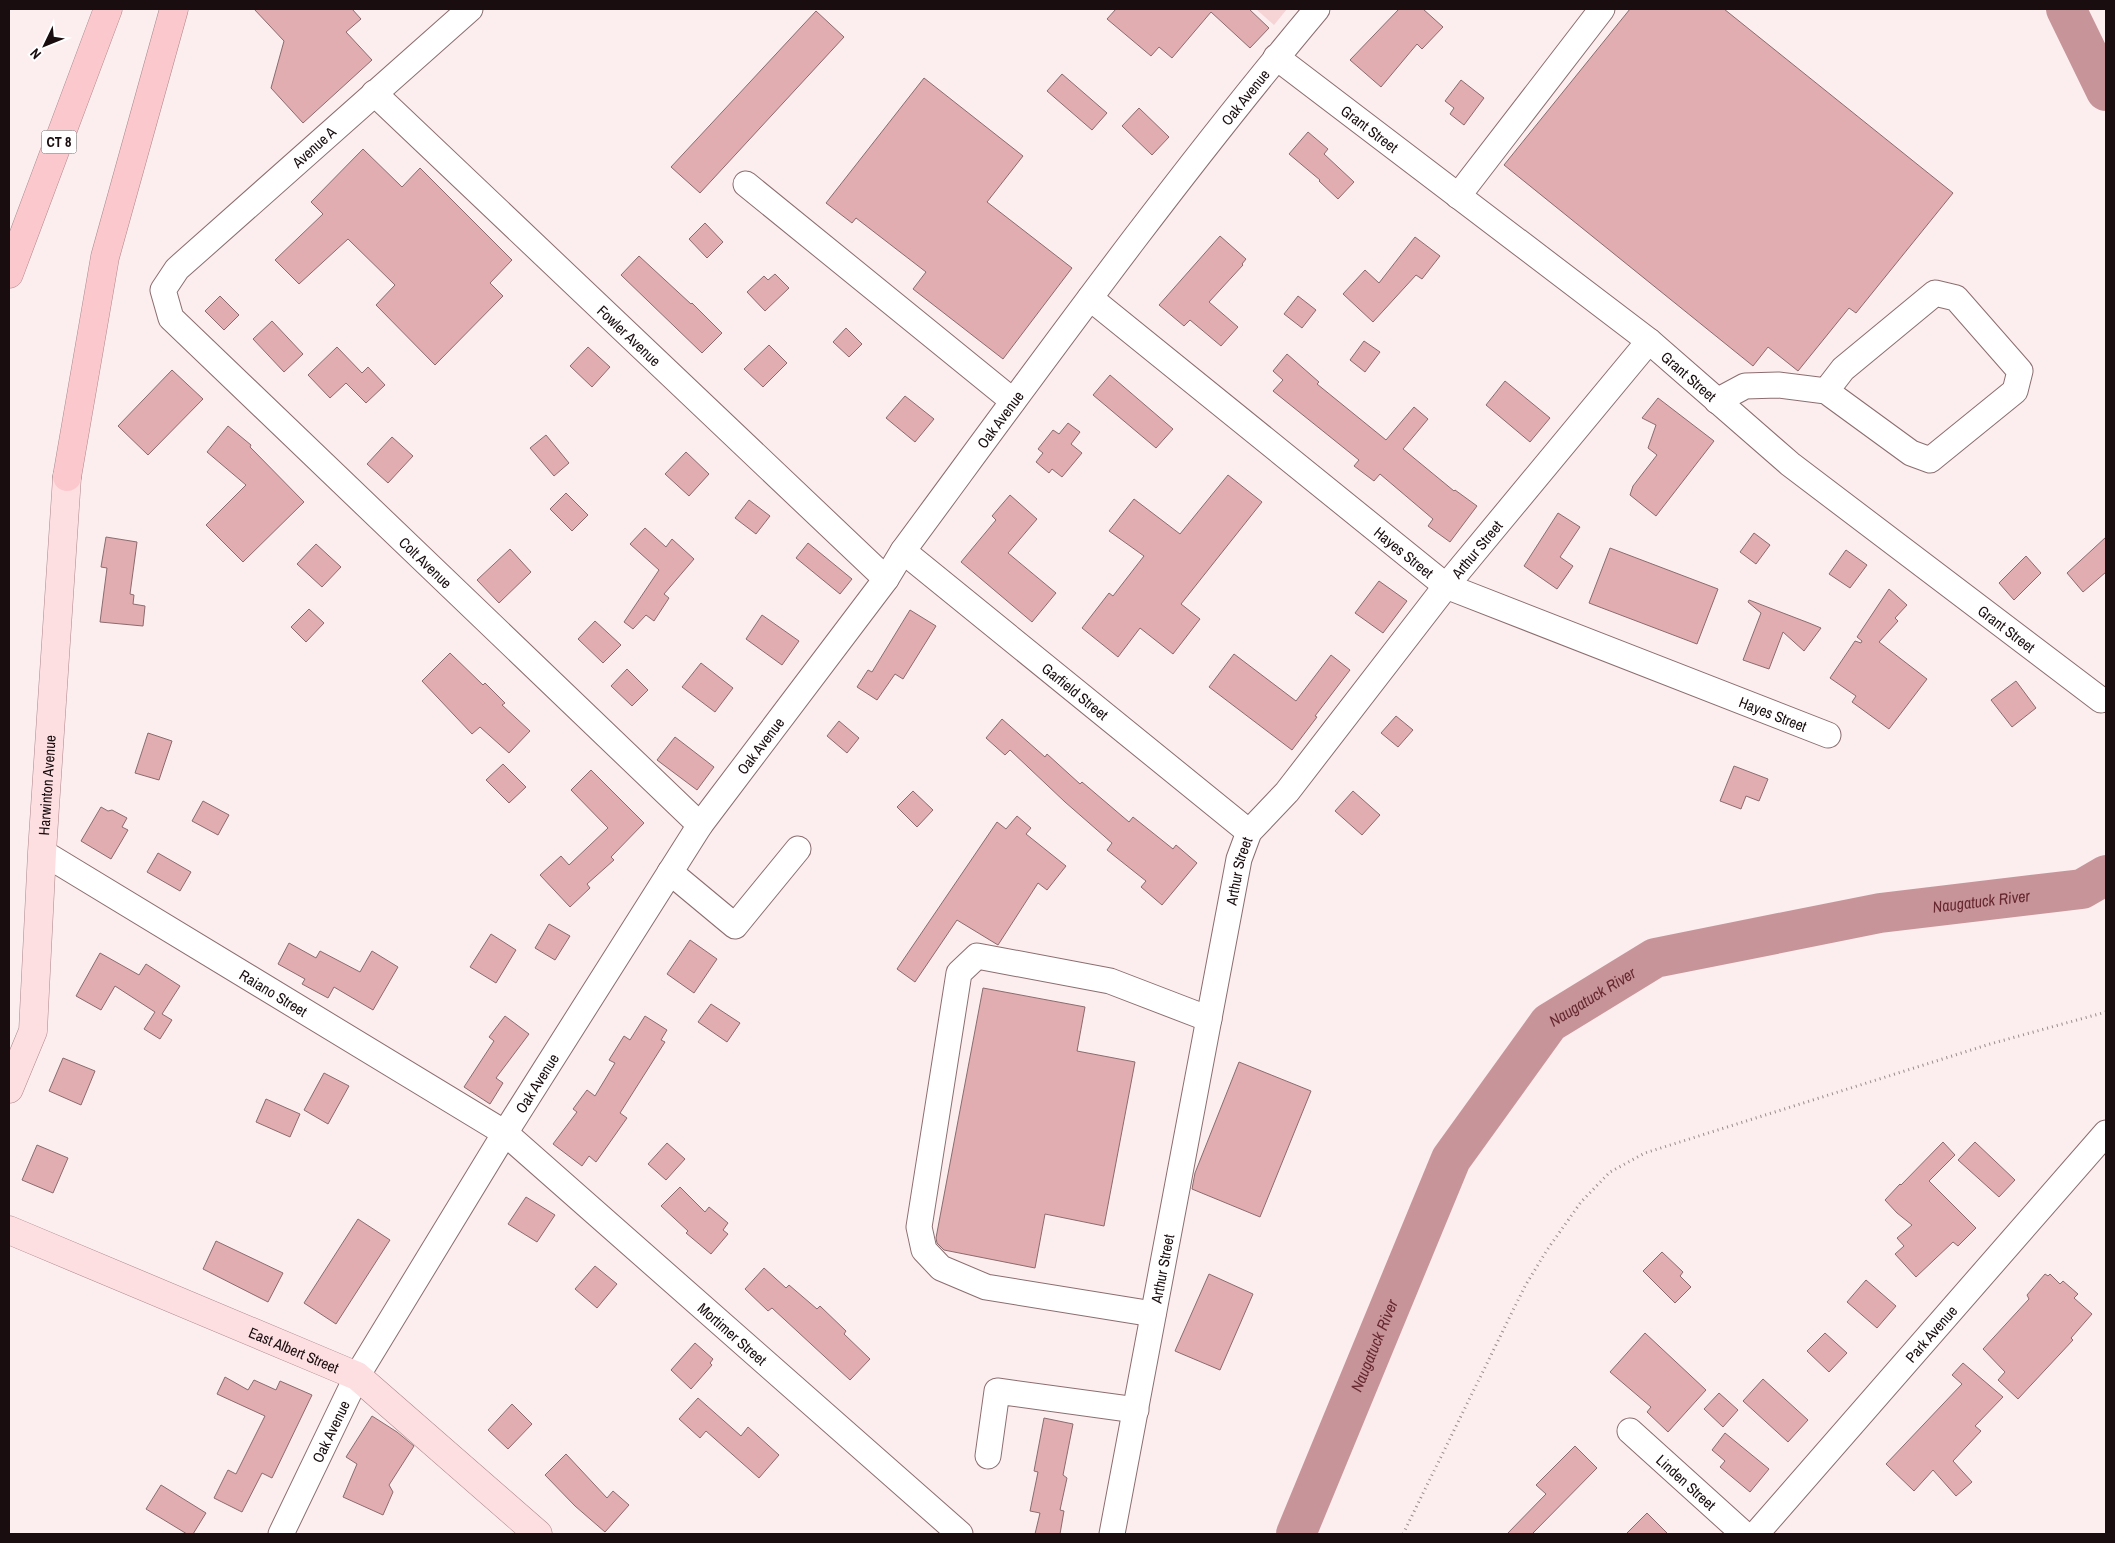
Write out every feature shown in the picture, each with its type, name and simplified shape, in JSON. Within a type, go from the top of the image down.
[{"type":"highway","name":"CT 8","points":[[9,274],[108,9]]},
{"type":"highway","points":[[67,476],[105,257],[174,9]]},
{"type":"main road","name":"Harwinton Avenue","points":[[9,1089],[33,1032],[42,852],[67,476]]},
{"type":"main road","name":"East Albert Street","points":[[9,1230],[357,1376],[538,1534]]},
{"type":"street","name":"Avenue A","points":[[164,290],[177,269],[470,9]]},
{"type":"street","points":[[1458,196],[1602,9]]},
{"type":"street","name":"Oak Avenue","points":[[281,1534],[357,1376],[505,1133],[700,825],[886,579],[903,551],[1090,298],[1312,10]]},
{"type":"street","name":"Grant Street","points":[[1276,57],[1649,341],[1790,464],[2100,700]]},
{"type":"street","name":"Fowler Avenue","points":[[374,93],[886,579]]},
{"type":"street","points":[[746,184],[1014,401]]},
{"type":"street","name":"Colt Avenue","points":[[164,290],[171,318],[700,825]]},
{"type":"street","points":[[1717,400],[1745,386],[1778,385],[1826,391],[1911,454],[1930,460],[2015,391],[2020,371],[1956,298],[1935,293],[1842,369],[1826,391]]},
{"type":"street","name":"Hayes Street","points":[[1090,298],[1446,586],[1828,735]]},
{"type":"street","name":"Arthur Street","points":[[1112,1534],[1239,858],[1249,832],[1287,792],[1446,586],[1649,341]]},
{"type":"street","name":"Garfield Street","points":[[903,551],[1249,832]]},
{"type":"street","points":[[670,872],[735,926],[798,849]]},
{"type":"street","name":"Raiano Street","points":[[42,852],[505,1133]]},
{"type":"street","points":[[1153,1314],[986,1286],[941,1268],[924,1250],[919,1226],[959,973],[977,956],[1110,981],[1209,1019]]},
{"type":"street","name":"Mortimer Street","points":[[505,1133],[960,1534]]},
{"type":"street","name":"Park Avenue","points":[[1756,1534],[2106,1133]]},
{"type":"street","points":[[988,1456],[997,1391],[1136,1410]]},
{"type":"street","name":"Linden Street","points":[[1630,1431],[1744,1534]]},
{"type":"path","points":[[1403,1534],[1525,1286],[1581,1202],[1610,1172],[1645,1153],[1990,1044],[2106,1012]]},
{"type":"shaded area","points":[[1256,9],[1287,9],[1274,25]]},
{"type":"building","points":[[254,9],[352,9],[361,19],[346,32],[372,60],[303,123],[271,88],[284,41]]},
{"type":"building","points":[[1116,9],[1249,9],[1269,28],[1250,48],[1211,12],[1172,58],[1159,47],[1151,56],[1107,19]]},
{"type":"building","points":[[1399,9],[1423,9],[1443,27],[1422,49],[1417,44],[1381,87],[1350,60]]},
{"type":"building","points":[[1630,9],[1724,9],[1953,193],[1856,313],[1849,308],[1798,371],[1768,347],[1753,366],[1504,165]]},
{"type":"building","points":[[816,11],[844,37],[700,193],[671,167]]},
{"type":"building","points":[[1062,74],[1107,113],[1092,130],[1047,91]]},
{"type":"building","points":[[924,78],[1023,156],[987,202],[1072,268],[1003,359],[913,289],[926,272],[856,218],[852,223],[826,203]]},
{"type":"building","points":[[1461,80],[1484,98],[1464,125],[1450,114],[1454,108],[1445,101]]},
{"type":"building","points":[[1139,108],[1169,137],[1152,155],[1122,126]]},
{"type":"building","points":[[1308,132],[1328,149],[1324,154],[1354,182],[1338,199],[1320,180],[1289,154]]},
{"type":"building","points":[[363,149],[402,187],[420,168],[512,260],[490,283],[503,296],[435,365],[376,305],[395,285],[348,239],[299,284],[275,260],[323,214],[311,202]]},
{"type":"building","points":[[705,223],[723,242],[707,258],[689,239]]},
{"type":"building","points":[[1220,236],[1246,259],[1243,265],[1209,302],[1238,327],[1221,346],[1190,320],[1184,326],[1159,305]]},
{"type":"building","points":[[1415,237],[1440,256],[1422,279],[1416,275],[1373,322],[1343,294],[1365,270],[1379,283]]},
{"type":"building","points":[[639,256],[692,303],[722,333],[702,353],[621,275]]},
{"type":"building","points":[[775,274],[789,288],[765,311],[747,292],[764,276],[768,280]]},
{"type":"building","points":[[220,296],[239,315],[224,330],[205,311]]},
{"type":"building","points":[[1298,296],[1316,310],[1302,328],[1284,314]]},
{"type":"building","points":[[272,321],[303,354],[284,372],[253,339]]},
{"type":"building","points":[[846,328],[862,344],[849,357],[833,342]]},
{"type":"building","points":[[1364,341],[1380,352],[1365,372],[1350,360]]},
{"type":"building","points":[[769,345],[787,363],[763,387],[744,369]]},
{"type":"building","points":[[337,347],[362,373],[368,367],[385,385],[366,403],[346,383],[330,398],[308,375]]},
{"type":"building","points":[[588,347],[610,367],[592,387],[570,366]]},
{"type":"building","points":[[1287,354],[1319,382],[1317,384],[1386,440],[1414,407],[1428,419],[1403,449],[1454,491],[1477,506],[1450,542],[1428,526],[1433,519],[1380,474],[1374,481],[1354,466],[1359,460],[1273,391],[1283,380],[1273,371]]},
{"type":"building","points":[[172,370],[203,399],[148,455],[118,426]]},
{"type":"building","points":[[1110,375],[1173,429],[1156,448],[1093,395]]},
{"type":"building","points":[[1505,381],[1550,418],[1530,442],[1486,405]]},
{"type":"building","points":[[905,396],[934,419],[915,442],[886,418]]},
{"type":"building","points":[[1658,398],[1714,441],[1656,516],[1630,495],[1633,486],[1657,455],[1648,448],[1656,425],[1642,418]]},
{"type":"building","points":[[1068,423],[1080,432],[1071,444],[1082,453],[1062,477],[1052,469],[1049,473],[1036,462],[1043,453],[1038,449],[1053,430],[1059,434]]},
{"type":"building","points":[[228,426],[251,445],[250,447],[304,502],[243,562],[206,525],[246,485],[207,452]]},
{"type":"building","points":[[546,435],[569,463],[554,476],[530,448]]},
{"type":"building","points":[[392,437],[413,456],[388,483],[367,464]]},
{"type":"building","points":[[686,452],[709,474],[689,496],[665,474]]},
{"type":"building","points":[[1228,475],[1262,502],[1181,604],[1200,619],[1173,654],[1140,628],[1118,657],[1082,628],[1109,593],[1113,596],[1144,556],[1109,531],[1134,499],[1180,534]]},
{"type":"building","points":[[566,493],[588,515],[572,531],[550,509]]},
{"type":"building","points":[[1010,495],[1037,519],[1008,553],[1056,593],[1032,622],[961,562],[996,520],[992,516]]},
{"type":"building","points":[[749,500],[770,516],[756,534],[735,518]]},
{"type":"building","points":[[1558,513],[1580,527],[1560,557],[1573,566],[1557,589],[1524,566]]},
{"type":"building","points":[[645,528],[666,547],[672,539],[694,559],[664,594],[669,598],[654,621],[646,615],[633,629],[624,622],[659,570],[630,544]]},
{"type":"building","points":[[1754,533],[1770,545],[1756,564],[1740,552]]},
{"type":"building","points":[[106,537],[137,542],[130,594],[134,595],[133,604],[145,606],[143,626],[100,622],[107,568],[101,567]]},
{"type":"building","points":[[2106,537],[2106,572],[2083,592],[2067,573]]},
{"type":"building","points":[[808,543],[852,579],[840,594],[796,558]]},
{"type":"building","points":[[316,544],[341,567],[322,587],[297,564]]},
{"type":"building","points":[[1610,548],[1718,589],[1697,644],[1589,603]]},
{"type":"building","points":[[510,549],[531,572],[499,603],[477,580]]},
{"type":"building","points":[[1846,550],[1867,565],[1850,588],[1829,574]]},
{"type":"building","points":[[2026,556],[2041,573],[2014,600],[1999,583]]},
{"type":"building","points":[[1379,581],[1407,601],[1383,633],[1355,613]]},
{"type":"building","points":[[1889,589],[1907,605],[1895,618],[1898,621],[1879,642],[1927,679],[1889,729],[1852,702],[1856,696],[1830,678],[1855,641],[1861,643],[1862,641],[1857,637]]},
{"type":"building","points":[[1749,600],[1821,628],[1804,651],[1783,632],[1769,669],[1743,660],[1761,613],[1748,602]]},
{"type":"building","points":[[309,609],[324,623],[306,642],[291,627]]},
{"type":"building","points":[[910,610],[936,626],[903,679],[895,674],[877,700],[857,687],[868,670],[872,672]]},
{"type":"building","points":[[762,615],[799,641],[782,665],[746,639]]},
{"type":"building","points":[[595,621],[621,645],[603,663],[578,639]]},
{"type":"building","points":[[450,653],[483,685],[485,683],[505,703],[502,705],[530,731],[509,753],[480,727],[472,734],[422,681]]},
{"type":"building","points":[[1234,654],[1296,701],[1331,655],[1350,670],[1292,750],[1209,687]]},
{"type":"building","points":[[701,663],[733,688],[715,712],[682,687]]},
{"type":"building","points":[[627,669],[648,690],[632,706],[611,686]]},
{"type":"building","points":[[2016,681],[2036,708],[2012,727],[1991,700]]},
{"type":"building","points":[[1396,716],[1413,730],[1398,747],[1381,733]]},
{"type":"building","points":[[1002,719],[1045,757],[1047,754],[1080,784],[1082,782],[1129,822],[1133,817],[1173,849],[1176,845],[1197,863],[1162,905],[1141,887],[1146,881],[1107,850],[1112,843],[1010,750],[1005,755],[986,738]]},
{"type":"building","points":[[839,721],[859,738],[847,753],[827,736]]},
{"type":"building","points":[[148,733],[172,741],[159,780],[135,773]]},
{"type":"building","points":[[675,737],[714,767],[697,790],[657,760]]},
{"type":"building","points":[[503,764],[526,787],[509,803],[486,780]]},
{"type":"building","points":[[1734,766],[1768,779],[1759,801],[1746,796],[1741,809],[1720,801]]},
{"type":"building","points":[[591,770],[644,823],[611,857],[614,860],[587,884],[590,888],[570,907],[540,875],[561,856],[569,865],[608,828],[571,790]]},
{"type":"building","points":[[913,791],[933,810],[917,827],[897,807]]},
{"type":"building","points":[[1353,791],[1380,815],[1362,835],[1335,811]]},
{"type":"building","points":[[203,801],[229,815],[218,835],[192,821]]},
{"type":"building","points":[[101,807],[108,811],[112,810],[127,818],[122,827],[128,830],[111,859],[81,841]]},
{"type":"building","points":[[1017,816],[1031,828],[1026,834],[1066,866],[1047,890],[1038,883],[998,945],[957,920],[915,982],[897,969],[997,822],[1006,829]]},
{"type":"building","points":[[158,853],[191,872],[180,891],[147,872]]},
{"type":"building","points":[[549,924],[570,936],[555,960],[535,948]]},
{"type":"building","points":[[491,934],[516,950],[496,983],[470,967]]},
{"type":"building","points":[[690,940],[717,959],[694,993],[667,974]]},
{"type":"building","points":[[289,943],[316,958],[320,951],[360,972],[372,951],[398,967],[373,1010],[334,987],[328,998],[302,984],[305,979],[278,964]]},
{"type":"building","points":[[100,953],[139,975],[146,964],[180,986],[162,1014],[172,1020],[160,1039],[144,1029],[155,1012],[115,986],[101,1010],[76,996]]},
{"type":"building","points":[[983,988],[1085,1007],[1077,1051],[1135,1062],[1104,1226],[1045,1214],[1035,1268],[944,1250],[937,1243],[936,1238]]},
{"type":"building","points":[[711,1004],[740,1023],[727,1042],[698,1022]]},
{"type":"building","points":[[505,1016],[529,1034],[496,1078],[503,1083],[490,1104],[464,1087],[494,1041],[489,1037]]},
{"type":"building","points":[[645,1016],[667,1030],[661,1040],[665,1042],[620,1113],[627,1118],[596,1162],[589,1156],[582,1166],[553,1144],[577,1112],[573,1109],[587,1090],[595,1096],[615,1063],[609,1060],[624,1036],[630,1040]]},
{"type":"building","points":[[63,1058],[95,1071],[81,1105],[49,1091]]},
{"type":"building","points":[[1239,1062],[1311,1091],[1260,1217],[1192,1189],[1195,1173]]},
{"type":"building","points":[[324,1073],[349,1086],[328,1124],[304,1110]]},
{"type":"building","points":[[266,1099],[300,1114],[290,1137],[256,1122]]},
{"type":"building","points":[[1943,1142],[1955,1155],[1929,1181],[1976,1228],[1958,1246],[1953,1242],[1916,1277],[1895,1254],[1904,1246],[1897,1238],[1912,1225],[1885,1200]]},
{"type":"building","points":[[1975,1142],[2015,1180],[1999,1197],[1958,1160]]},
{"type":"building","points":[[667,1143],[685,1159],[666,1180],[648,1164]]},
{"type":"building","points":[[37,1145],[68,1158],[53,1193],[22,1180]]},
{"type":"building","points":[[680,1187],[705,1212],[709,1207],[728,1223],[723,1230],[728,1234],[711,1254],[686,1233],[688,1231],[661,1206]]},
{"type":"building","points":[[526,1197],[555,1215],[537,1242],[508,1224]]},
{"type":"building","points":[[358,1219],[390,1240],[336,1324],[304,1303]]},
{"type":"building","points":[[216,1241],[283,1273],[268,1302],[203,1269]]},
{"type":"building","points":[[1662,1252],[1683,1272],[1680,1276],[1691,1287],[1675,1303],[1643,1271]]},
{"type":"building","points":[[595,1266],[617,1284],[597,1308],[575,1289]]},
{"type":"building","points":[[764,1268],[786,1288],[789,1285],[817,1309],[820,1306],[846,1331],[844,1334],[870,1359],[850,1380],[772,1308],[768,1311],[745,1289]]},
{"type":"building","points":[[1209,1274],[1253,1294],[1220,1370],[1175,1351]]},
{"type":"building","points":[[2045,1274],[2048,1276],[2050,1274],[2060,1284],[2063,1281],[2078,1294],[2074,1298],[2092,1314],[2071,1338],[2073,1340],[2018,1399],[1998,1380],[2005,1372],[1983,1349],[2029,1299],[2027,1295]]},
{"type":"building","points":[[1866,1280],[1896,1306],[1877,1328],[1847,1302]]},
{"type":"building","points":[[1645,1333],[1706,1390],[1668,1432],[1647,1412],[1651,1407],[1610,1372]]},
{"type":"building","points":[[1825,1333],[1847,1353],[1829,1372],[1807,1351]]},
{"type":"building","points":[[695,1343],[713,1359],[710,1363],[712,1365],[691,1389],[671,1370]]},
{"type":"building","points":[[1963,1363],[2003,1397],[1975,1426],[1981,1431],[1953,1461],[1972,1482],[1956,1496],[1933,1470],[1914,1491],[1886,1464],[1962,1384],[1952,1375]]},
{"type":"building","points":[[225,1377],[248,1390],[254,1380],[276,1390],[280,1381],[312,1395],[272,1478],[262,1473],[242,1512],[214,1498],[228,1470],[236,1474],[265,1416],[217,1394]]},
{"type":"building","points":[[1763,1379],[1808,1420],[1788,1442],[1743,1401]]},
{"type":"building","points":[[1719,1393],[1738,1410],[1723,1427],[1704,1409]]},
{"type":"building","points":[[698,1398],[741,1436],[748,1427],[779,1455],[759,1478],[706,1431],[700,1438],[679,1419]]},
{"type":"building","points":[[512,1404],[532,1424],[508,1449],[488,1430]]},
{"type":"building","points":[[372,1416],[397,1432],[414,1446],[389,1485],[393,1492],[383,1515],[343,1497],[357,1464],[346,1457]]},
{"type":"building","points":[[1044,1418],[1073,1424],[1063,1475],[1067,1478],[1060,1510],[1064,1511],[1060,1534],[1035,1534],[1040,1513],[1030,1511],[1038,1472],[1034,1471]]},
{"type":"building","points":[[1725,1433],[1769,1469],[1750,1492],[1720,1467],[1725,1461],[1712,1450]]},
{"type":"building","points":[[1575,1446],[1597,1468],[1532,1534],[1507,1534],[1546,1494],[1536,1485]]},
{"type":"building","points":[[566,1454],[607,1498],[613,1491],[629,1505],[605,1532],[575,1506],[545,1475]]},
{"type":"building","points":[[161,1485],[206,1513],[193,1534],[187,1534],[146,1509]]},
{"type":"building","points":[[1647,1513],[1668,1534],[1626,1534]]},
{"type":"waterway","name":"Naugatuck River","points":[[2066,9],[2106,91]]},
{"type":"waterway","name":"Naugatuck River","points":[[1296,1534],[1451,1159],[1549,1023],[1655,958],[1880,913],[2082,889],[2106,875]]}]
